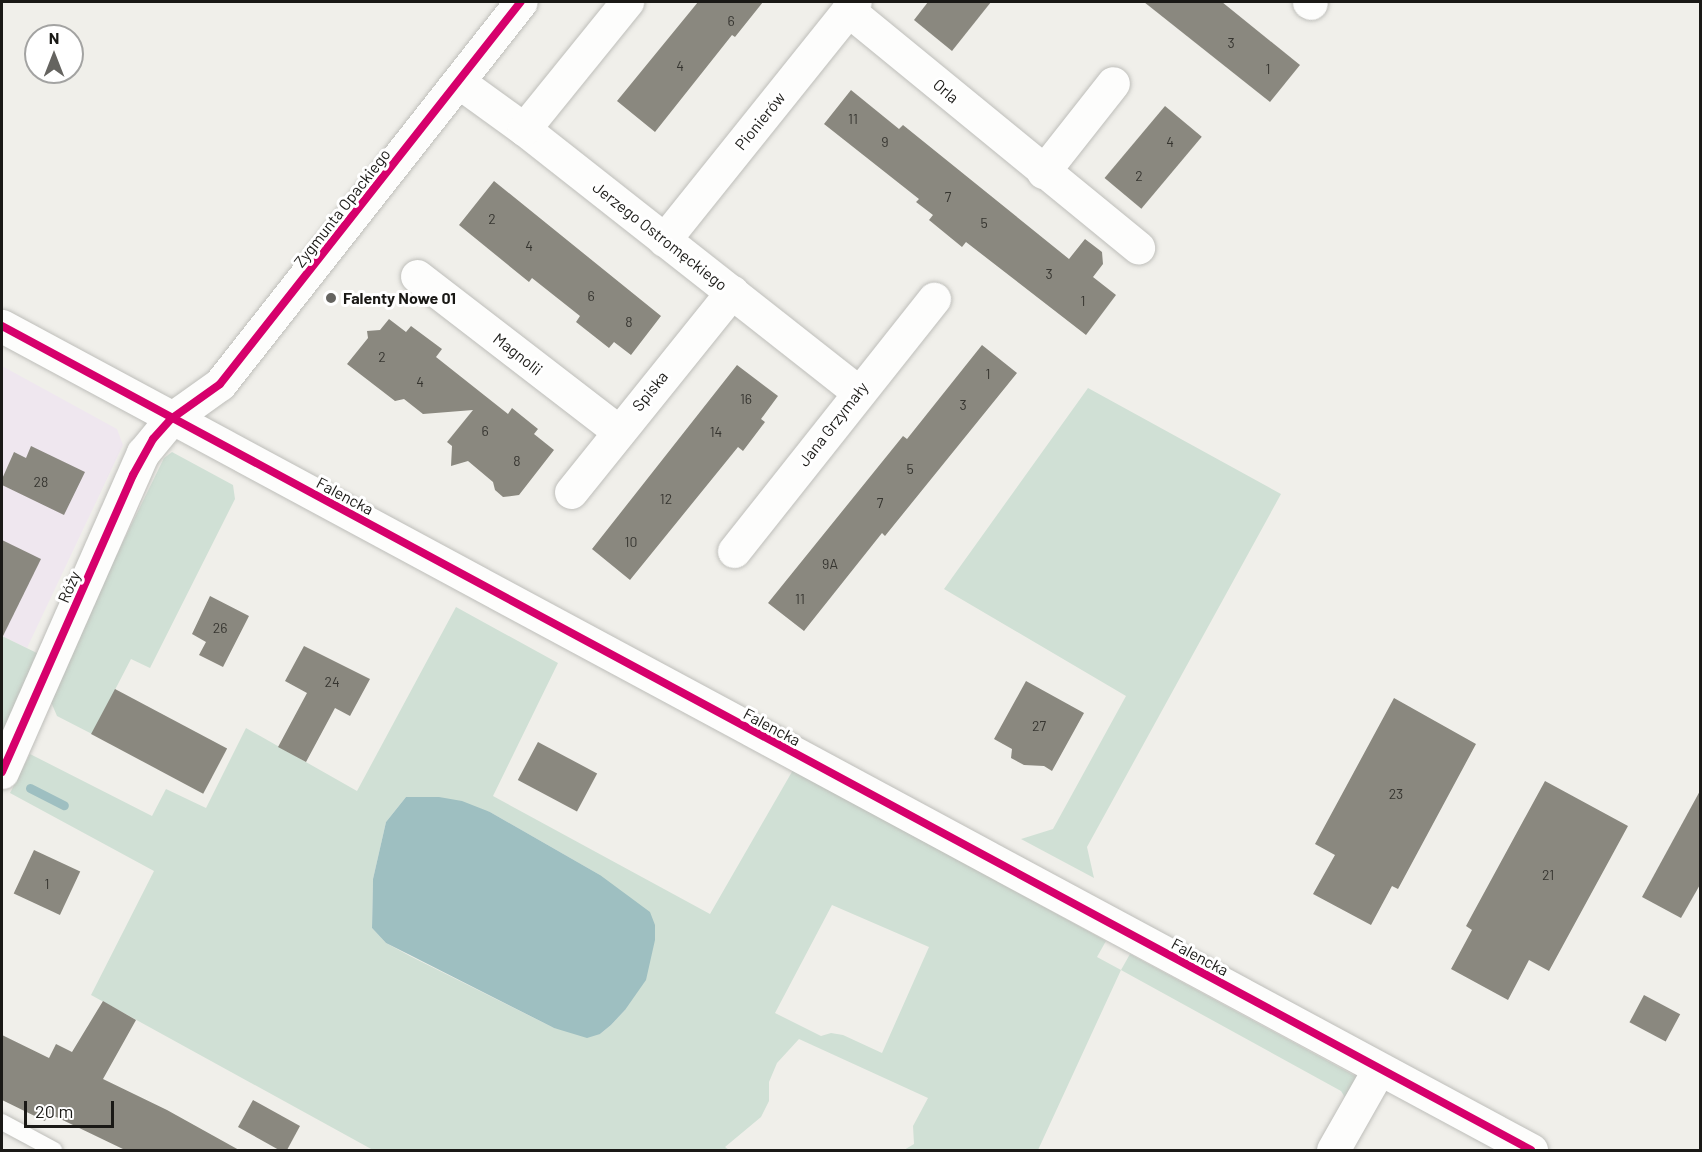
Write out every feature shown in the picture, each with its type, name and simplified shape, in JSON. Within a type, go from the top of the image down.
[{"type":"street","name":"Zygmunta Opackiego","points":[[171,419],[220,384],[521,2]]},
{"type":"street","points":[[524,129],[627,2]]},
{"type":"street","name":"Orla","points":[[852,6],[1043,172],[1138,247]]},
{"type":"street","name":"Pionierów","points":[[664,240],[852,6]]},
{"type":"street","name":"Jerzego Ostromęckiego","points":[[459,82],[524,129],[858,392]]},
{"type":"street","points":[[1043,172],[1113,83]]},
{"type":"street","name":"Magnolii","points":[[417,276],[618,431]]},
{"type":"street","name":"Spiska","points":[[571,492],[732,292]]},
{"type":"street","name":"Jana Grzymały","points":[[735,551],[858,392],[934,299]]},
{"type":"street","name":"Falencka","points":[[2,326],[1531,1150]]},
{"type":"street","name":"Róży","points":[[2,772],[143,453],[171,419]]},
{"type":"street","points":[[1334,1150],[1379,1069]]},
{"type":"lane","points":[[2,1122],[54,1150]]},
{"type":"shaded area","points":[[2,366],[117,429],[123,445],[27,648],[2,636]]},
{"type":"green space","points":[[1088,388],[1281,494],[1087,847],[1094,878],[1021,839],[1053,829],[1126,696],[944,589]]},
{"type":"green space","points":[[172,452],[233,485],[235,499],[150,668],[131,659],[92,734],[57,716],[48,695],[164,458]]},
{"type":"green space","points":[[456,607],[558,663],[493,796],[710,914],[793,770],[1106,941],[1097,957],[1121,970],[1038,1150],[904,1150],[914,1144],[913,1126],[928,1098],[799,1039],[777,1063],[769,1082],[769,1101],[761,1117],[725,1147],[729,1150],[373,1150],[91,995],[154,871],[10,793],[30,754],[152,816],[166,789],[206,808],[246,728],[357,791]],"holes":[[[406,797],[490,812],[600,875],[625,1010],[611,1025],[600,1034],[554,1028],[386,943],[372,928],[373,879],[386,822]],[[832,905],[929,947],[882,1053],[843,1035],[831,1033],[821,1036],[775,1013]]]},
{"type":"green space","points":[[2,636],[41,655],[2,739]]},
{"type":"green space","points":[[1130,954],[1357,1077],[1346,1099],[1341,1091],[1121,970]]},
{"type":"water","points":[[406,797],[439,797],[462,801],[490,812],[600,875],[650,912],[655,925],[655,940],[646,980],[625,1010],[611,1025],[600,1034],[587,1038],[554,1028],[386,943],[372,928],[373,879],[386,822]]},
{"type":"building","points":[[698,2],[763,2],[735,37],[732,35],[655,132],[617,101]]},
{"type":"building","points":[[928,2],[991,2],[952,51],[914,20]]},
{"type":"building","points":[[1144,2],[1222,2],[1300,65],[1270,102]]},
{"type":"building","points":[[851,90],[899,129],[903,125],[1069,259],[1085,239],[1102,252],[1103,264],[1093,277],[1116,295],[1086,335],[966,242],[962,247],[929,220],[933,215],[916,202],[919,199],[824,124]]},
{"type":"building","points":[[1165,106],[1202,137],[1141,209],[1105,178]]},
{"type":"building","points":[[494,181],[661,316],[631,355],[614,342],[609,348],[576,322],[580,316],[532,278],[529,282],[459,225]]},
{"type":"building","points":[[389,319],[406,332],[411,326],[442,349],[436,357],[508,414],[512,408],[538,429],[534,434],[554,450],[519,495],[503,497],[495,490],[493,482],[468,461],[451,466],[452,446],[447,442],[473,410],[423,414],[404,399],[395,401],[347,364],[368,338],[367,331],[380,330]]},
{"type":"building","points":[[982,345],[1017,373],[885,536],[882,533],[804,631],[768,603],[903,436],[907,439]]},
{"type":"building","points":[[737,365],[778,396],[761,419],[765,422],[743,451],[738,447],[630,580],[592,549]]},
{"type":"building","points":[[31,446],[85,472],[64,515],[2,485],[2,479],[14,452],[26,458]]},
{"type":"building","points":[[2,540],[41,559],[2,638]]},
{"type":"building","points":[[210,596],[249,616],[223,667],[199,655],[206,642],[192,634]]},
{"type":"building","points":[[304,646],[370,679],[350,716],[335,708],[306,762],[278,747],[307,693],[285,681]]},
{"type":"building","points":[[1026,681],[1084,713],[1052,771],[1044,766],[1024,765],[1011,758],[1012,749],[994,739]]},
{"type":"building","points":[[115,689],[227,749],[203,794],[91,734]]},
{"type":"building","points":[[1394,698],[1476,744],[1398,889],[1392,886],[1371,925],[1313,894],[1335,855],[1315,844]]},
{"type":"building","points":[[538,742],[597,773],[577,811],[518,780]]},
{"type":"building","points":[[1545,781],[1628,826],[1549,971],[1529,960],[1508,1000],[1451,969],[1472,930],[1466,926]]},
{"type":"building","points":[[1701,789],[1701,883],[1681,918],[1642,897]]},
{"type":"building","points":[[34,850],[80,872],[60,915],[14,894]]},
{"type":"building","points":[[1644,995],[1680,1014],[1666,1042],[1629,1022]]},
{"type":"building","points":[[103,1001],[136,1020],[103,1079],[167,1110],[239,1150],[125,1150],[48,1113],[45,1121],[2,1100],[2,1035],[49,1058],[56,1044],[72,1052]]},
{"type":"building","points":[[253,1100],[300,1126],[287,1150],[279,1150],[238,1127]]},
{"type":"waterway","points":[[30,788],[64,805]]},
{"type":"cycle path","points":[[2,772],[133,475],[153,439],[171,419],[220,384],[521,2]]},
{"type":"cycle path","points":[[2,326],[1531,1150]]},
{"type":"place","name":"Falenty Nowe 01","points":[[331,298]]}]
